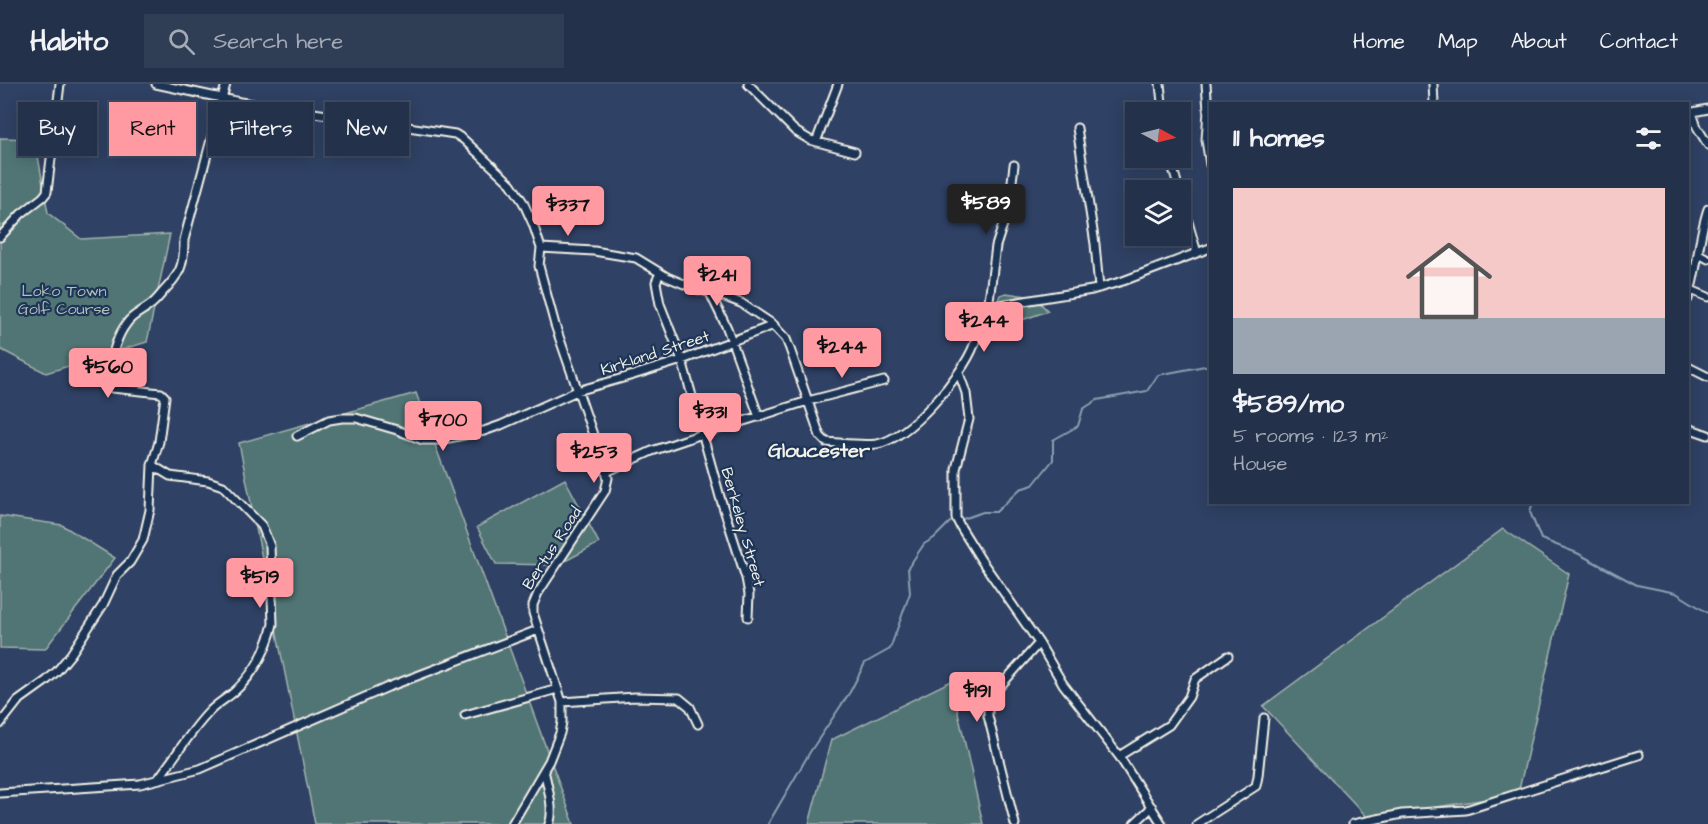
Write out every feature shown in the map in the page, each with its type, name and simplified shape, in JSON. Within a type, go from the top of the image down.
[{"type":"street","points":[[0,237],[21,214],[47,192],[60,84]]},
{"type":"street","points":[[156,84],[240,102],[455,134],[463,139],[511,184],[523,202],[533,224],[541,248],[539,266],[555,325],[606,472],[652,451],[702,434],[808,401],[884,381]]},
{"type":"street","points":[[0,724],[18,701],[46,681],[71,654],[103,605],[117,576],[137,552],[145,534],[150,510],[152,465],[159,442],[165,397],[161,393],[112,388],[106,384],[117,343],[126,323],[151,305],[180,272],[184,240],[225,84]]},
{"type":"street","points":[[748,84],[795,131],[810,140],[855,152]]},
{"type":"street","points":[[816,141],[838,84]]},
{"type":"street","points":[[1160,84],[1162,102]]},
{"type":"street","points":[[1206,84],[1208,110],[1206,140],[1209,159]]},
{"type":"street","points":[[1433,84],[1434,102]]},
{"type":"street","points":[[1708,109],[1690,113],[1708,145]]},
{"type":"street","points":[[1077,128],[1095,244],[1099,288]]},
{"type":"street","points":[[541,248],[594,251],[636,258],[660,273],[696,289],[741,303],[774,326],[786,339],[822,439],[826,442],[876,444],[903,432],[937,400],[959,373],[971,352],[983,315],[988,308],[996,246],[1010,206],[1014,165]]},
{"type":"street","points":[[1689,296],[1699,254],[1702,226],[1708,209]]},
{"type":"street","points":[[1191,231],[1197,252]]},
{"type":"street","points":[[988,308],[1099,288],[1209,248]]},
{"type":"street","points":[[1699,254],[1708,259]]},
{"type":"street","name":"Berkeley Street","points":[[660,273],[656,282],[657,293],[682,360],[720,497],[746,578],[749,594],[748,617]]},
{"type":"street","points":[[1691,290],[1708,297]]},
{"type":"street","points":[[710,293],[732,342],[759,417]]},
{"type":"street","name":"Kirkland Street","points":[[297,436],[330,420],[342,418],[356,418],[423,440],[440,440],[484,431],[577,391],[682,360],[774,326]]},
{"type":"street","points":[[1689,368],[1708,377]]},
{"type":"street","points":[[959,373],[966,393],[969,419],[956,469],[956,518],[981,560],[1039,643],[1063,684],[1119,756],[1162,824]]},
{"type":"street","points":[[1689,428],[1708,435]]},
{"type":"street","points":[[152,465],[170,476],[207,481],[223,486],[262,526],[270,546],[273,624],[264,652],[253,670],[234,691],[209,712],[158,779]]},
{"type":"street","name":"Bertus Road","points":[[512,824],[544,770],[560,733],[562,702],[533,613],[535,599],[605,491],[606,472]]},
{"type":"street","points":[[0,793],[140,784],[200,769],[388,687],[538,630]]},
{"type":"street","points":[[1015,824],[988,716],[988,707],[994,693],[1039,643]]},
{"type":"street","points":[[1119,756],[1169,725],[1189,697],[1195,679],[1228,656]]},
{"type":"street","points":[[465,715],[558,689]]},
{"type":"street","points":[[562,702],[679,698],[690,707],[698,724]]},
{"type":"street","points":[[1197,824],[1256,786],[1264,718]]},
{"type":"street","points":[[1353,824],[1402,814],[1466,810],[1639,755]]},
{"type":"street","points":[[544,770],[552,819],[549,824]]},
{"type":"street","points":[[1134,824],[1152,807]]},
{"type":"green space","name":"Loko Town Golf Course","points":[[0,138],[18,139],[18,156],[38,156],[48,213],[81,239],[170,234],[147,342],[46,373],[0,349]]},
{"type":"green space","points":[[1006,293],[1034,297],[1048,311],[1006,323],[995,308],[1000,295]]},
{"type":"green space","points":[[416,393],[574,824],[315,824],[239,443]]},
{"type":"green space","points":[[565,479],[599,543],[558,565],[496,564],[477,527]]},
{"type":"green space","points":[[0,516],[62,525],[115,558],[45,649],[0,648]]},
{"type":"green space","points":[[1503,529],[1569,574],[1518,794],[1368,818],[1263,706]]},
{"type":"green space","points":[[951,681],[983,824],[809,824],[831,740]]},
{"type":"waterway","points":[[960,520],[983,512],[996,512],[1020,489],[1033,485],[1053,460],[1053,440],[1078,426],[1083,409],[1097,400],[1147,391],[1158,375],[1209,365]]},
{"type":"waterway","points":[[1532,504],[1530,512],[1541,539],[1577,553],[1637,585],[1676,593],[1708,613]]},
{"type":"waterway","points":[[768,824],[810,752],[850,692],[865,663],[890,649],[910,593],[908,568],[924,544],[954,521]]},
{"type":"district","name":"Gloucester","points":[[819,451]]}]
